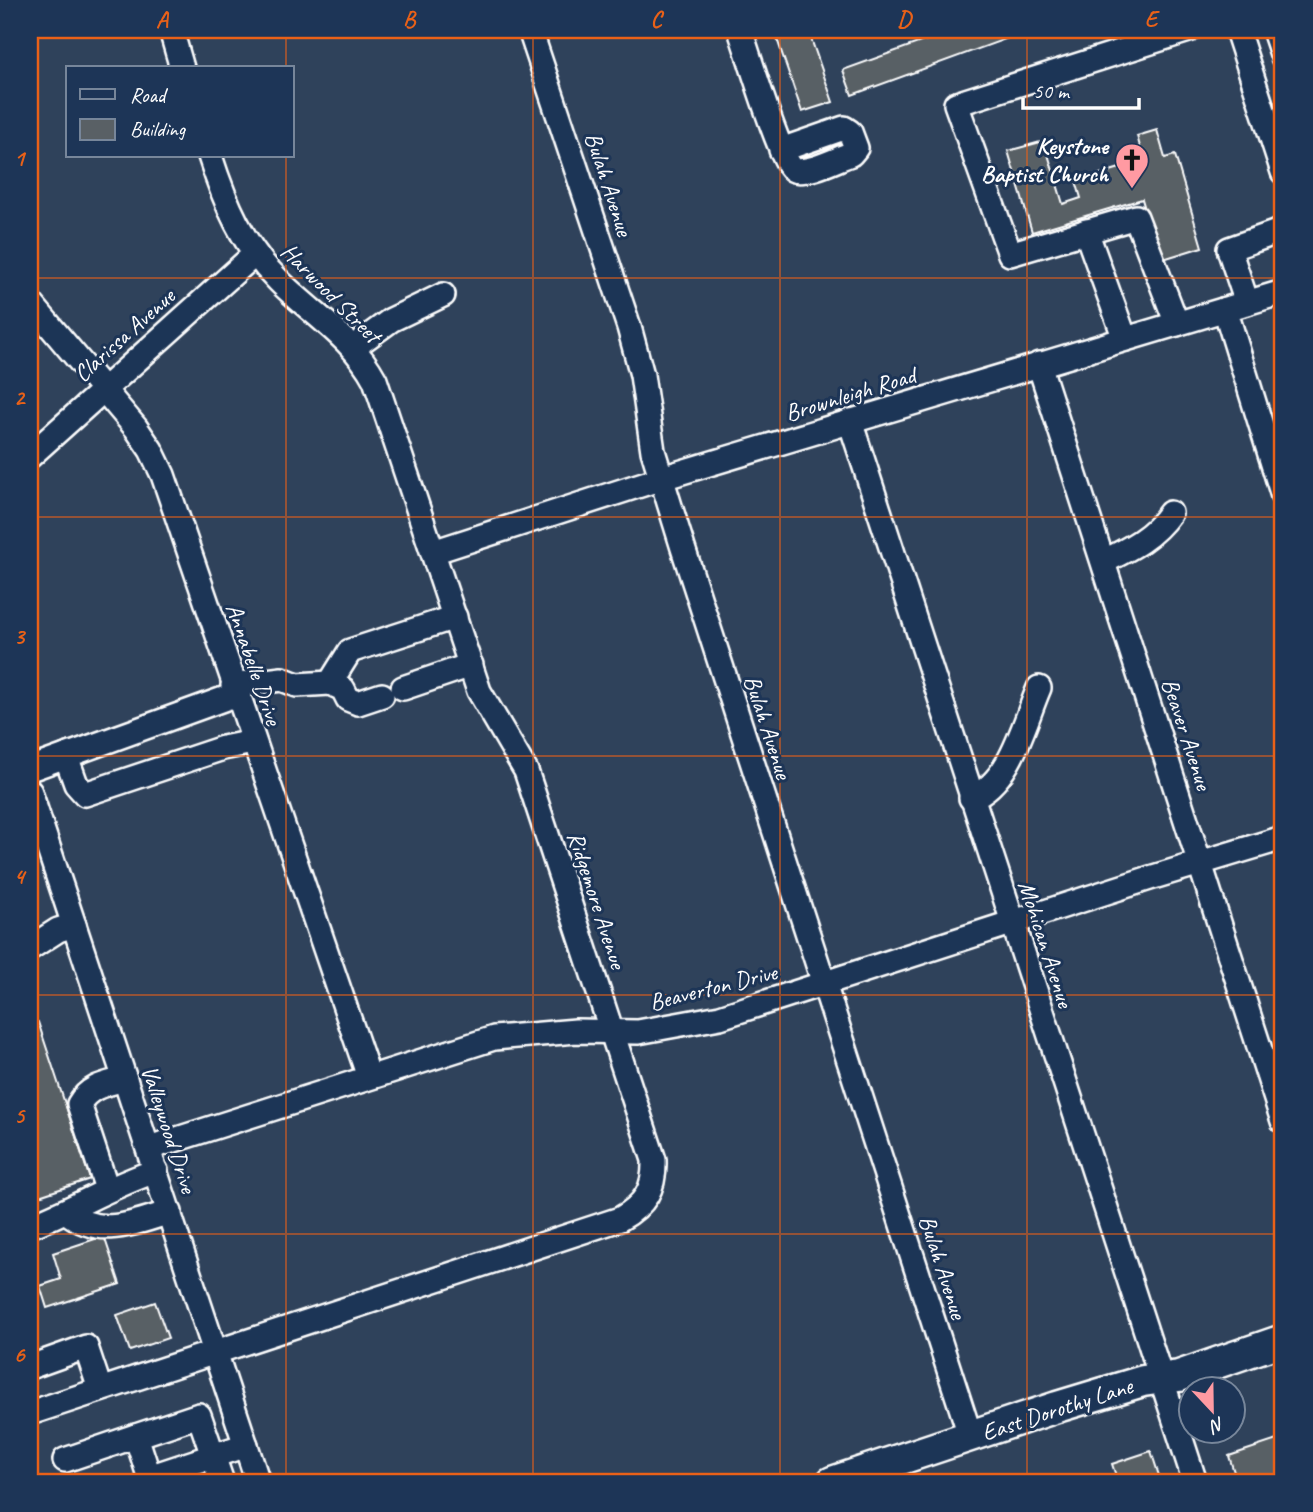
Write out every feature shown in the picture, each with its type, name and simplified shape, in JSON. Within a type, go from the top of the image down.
[{"type":"main road","name":"East Dorothy Lane","points":[[832,1482],[876,1475],[1069,1403],[1160,1378],[1189,1373],[1283,1340]]},
{"type":"street","points":[[170,30],[181,66]]},
{"type":"street","name":"Bulah Avenue","points":[[530,30],[629,327],[642,374],[653,451],[971,1438]]},
{"type":"street","points":[[740,30],[781,150]]},
{"type":"street","points":[[1177,324],[1136,217],[1010,254],[956,104],[1189,30]]},
{"type":"street","points":[[1237,30],[1283,172]]},
{"type":"street","points":[[1274,30],[1283,57]]},
{"type":"street","name":"Harwood Street","points":[[211,158],[224,199],[255,254],[292,294],[354,347],[375,380],[433,552]]},
{"type":"street","points":[[1283,230],[1229,249],[1236,306],[1283,496]]},
{"type":"street","points":[[1086,231],[1125,339]]},
{"type":"street","name":"Clarissa Avenue","points":[[30,456],[255,254]]},
{"type":"street","name":"Brownleigh Road","points":[[433,552],[662,478],[1283,292]]},
{"type":"street","points":[[354,347],[391,320],[443,295]]},
{"type":"street","name":"Annabelle Drive","points":[[30,302],[152,450],[163,475],[369,1077]]},
{"type":"street","name":"Beaver Avenue","points":[[1039,364],[1105,561],[1199,864],[1283,1121]]},
{"type":"street","name":"Mohican Avenue","points":[[850,421],[1195,1482]]},
{"type":"street","points":[[1105,561],[1133,547],[1159,528],[1170,513]]},
{"type":"street","name":"Ridgemore Avenue","points":[[30,1413],[216,1349],[620,1219],[633,1212],[651,1191],[654,1160],[526,771],[515,748],[489,710],[433,552]]},
{"type":"street","points":[[330,682],[350,651],[455,617]]},
{"type":"street","points":[[30,769],[235,690],[282,678],[297,685],[330,682],[342,689],[348,699],[358,703],[471,665]]},
{"type":"street","points":[[971,797],[988,791],[999,776],[1039,688]]},
{"type":"street","points":[[66,756],[76,784],[85,794],[223,748],[253,742]]},
{"type":"street","name":"Valleywood Drive","points":[[30,792],[258,1482]]},
{"type":"street","name":"Beaverton Drive","points":[[149,1148],[494,1038],[677,1027],[709,1020],[1283,838]]},
{"type":"street","points":[[30,948],[58,930],[74,925]]},
{"type":"street","points":[[107,1189],[79,1104],[84,1094],[96,1087],[125,1079]]},
{"type":"street","points":[[30,1226],[67,1212],[107,1189],[156,1171]]},
{"type":"street","points":[[67,1212],[92,1227],[107,1228],[170,1212]]},
{"type":"street","points":[[30,1367],[86,1347],[100,1389]]},
{"type":"street","points":[[65,1460],[199,1415],[222,1482]]},
{"type":"street","points":[[136,1436],[150,1480],[246,1445]]},
{"type":"building","points":[[774,30],[808,30],[833,102],[802,112]]},
{"type":"building","points":[[954,30],[1030,30],[852,95],[843,70]]},
{"type":"building","name":"Keystone Baptist Church","points":[[1157,130],[1165,158],[1175,155],[1202,247],[1160,260],[1142,199],[1032,232],[1008,151],[1044,141],[1063,204],[1081,198],[1076,181],[1144,161],[1137,136]]},
{"type":"building","points":[[38,1022],[90,1179],[30,1199],[30,1025]]},
{"type":"building","points":[[104,1236],[120,1284],[47,1308],[40,1286],[61,1279],[53,1253]]},
{"type":"building","points":[[155,1302],[168,1338],[130,1351],[117,1315]]},
{"type":"building","points":[[1283,1438],[1283,1474],[1257,1482],[1237,1482],[1229,1456]]},
{"type":"building","points":[[1151,1451],[1161,1482],[1118,1482],[1112,1464]]},
{"type":"place","name":"Keystone Baptist Church","points":[[1132,190]]}]
